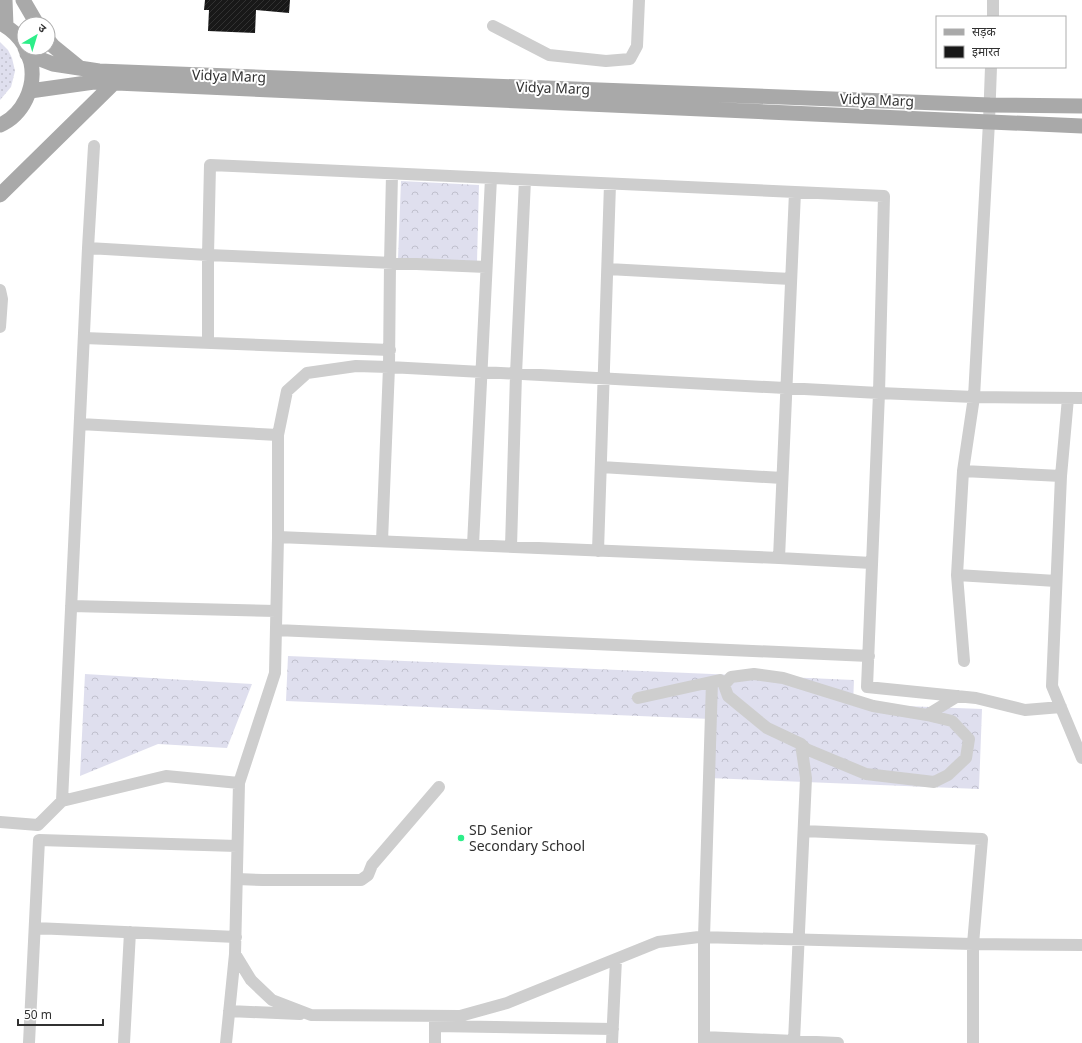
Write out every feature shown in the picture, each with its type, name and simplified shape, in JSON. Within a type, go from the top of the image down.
[{"type":"main road","points":[[5,0],[3,24],[16,35]]},
{"type":"main road","points":[[23,0],[32,16]]},
{"type":"main road","points":[[56,48],[81,68]]},
{"type":"main road","points":[[0,125],[15,115],[24,104],[30,91],[32,71],[31,61],[28,56]]},
{"type":"main road","name":"Vidya Marg","points":[[38,56],[53,64],[99,71],[990,105],[1082,106]]},
{"type":"main road","name":"Vidya Marg","points":[[30,91],[94,82],[1082,126]]},
{"type":"main road","points":[[0,195],[114,83]]},
{"type":"street","points":[[493,26],[549,55],[606,60],[630,59],[637,46],[639,0]]},
{"type":"street","points":[[993,0],[993,16]]},
{"type":"street","points":[[964,661],[957,576],[963,472],[974,397],[991,68]]},
{"type":"street","points":[[62,801],[94,146]]},
{"type":"street","points":[[208,343],[210,165],[884,196],[879,393],[867,687],[976,698],[1025,710],[1061,707]]},
{"type":"street","points":[[382,541],[390,350],[392,174]]},
{"type":"street","points":[[473,545],[491,178]]},
{"type":"street","points":[[511,547],[516,374],[526,180]]},
{"type":"street","points":[[598,551],[610,184]]},
{"type":"street","points":[[779,558],[795,192]]},
{"type":"street","points":[[88,248],[208,255],[486,267]]},
{"type":"street","points":[[608,269],[791,279]]},
{"type":"street","points":[[0,290],[2,299],[0,326]]},
{"type":"street","points":[[84,338],[390,350]]},
{"type":"street","points":[[226,1043],[236,937],[239,783],[275,673],[278,537],[278,435],[287,391],[307,373],[356,366],[389,367],[879,393],[974,397],[1082,398]]},
{"type":"street","points":[[1068,398],[1061,476],[1052,686],[1082,758]]},
{"type":"street","points":[[80,424],[278,435]]},
{"type":"street","points":[[600,467],[782,478]]},
{"type":"street","points":[[963,472],[1061,476]]},
{"type":"street","points":[[278,537],[872,563]]},
{"type":"street","points":[[957,576],[1056,581]]},
{"type":"street","points":[[72,606],[276,611]]},
{"type":"street","points":[[276,630],[869,656]]},
{"type":"street","points":[[638,698],[731,677],[754,674],[783,678],[873,706],[927,715],[952,721],[969,739],[966,758],[948,775],[934,782],[866,774],[806,748],[767,728],[728,696],[724,685],[731,677]]},
{"type":"street","points":[[712,682],[704,937],[704,1040],[838,1043]]},
{"type":"street","points":[[927,715],[958,696]]},
{"type":"street","points":[[794,1041],[806,778],[800,744]]},
{"type":"street","points":[[29,1043],[39,840],[38,825],[62,801],[166,776],[239,783]]},
{"type":"street","points":[[237,879],[362,880],[368,875],[372,865],[439,787]]},
{"type":"street","points":[[0,822],[38,825]]},
{"type":"street","points":[[804,831],[982,839],[973,944],[973,1043]]},
{"type":"street","points":[[39,840],[238,846]]},
{"type":"street","points":[[35,928],[236,937]]},
{"type":"street","points":[[124,1043],[130,932]]},
{"type":"street","points":[[435,1021],[460,1016],[507,1003],[658,942],[699,937],[973,944],[1082,945]]},
{"type":"street","points":[[235,954],[251,980],[272,1000],[311,1015]]},
{"type":"street","points":[[612,1043],[616,959]]},
{"type":"street","points":[[229,1011],[613,1029]]},
{"type":"street","points":[[435,1021],[435,1043]]},
{"type":"green space","points":[[0,42],[8,50],[12,58],[15,71],[11,87],[0,100]]},
{"type":"green space","points":[[401,181],[479,185],[477,262],[398,259]]},
{"type":"green space","points":[[288,656],[854,680],[853,704],[982,709],[979,789],[709,778],[711,719],[286,701]]},
{"type":"green space","points":[[85,674],[252,684],[227,748],[158,744],[80,776]]},
{"type":"building","points":[[205,0],[290,0],[289,13],[256,10],[255,33],[208,31],[209,10],[204,10]]},
{"type":"place","name":"SD Senior Secondary School","points":[[461,838]]}]
